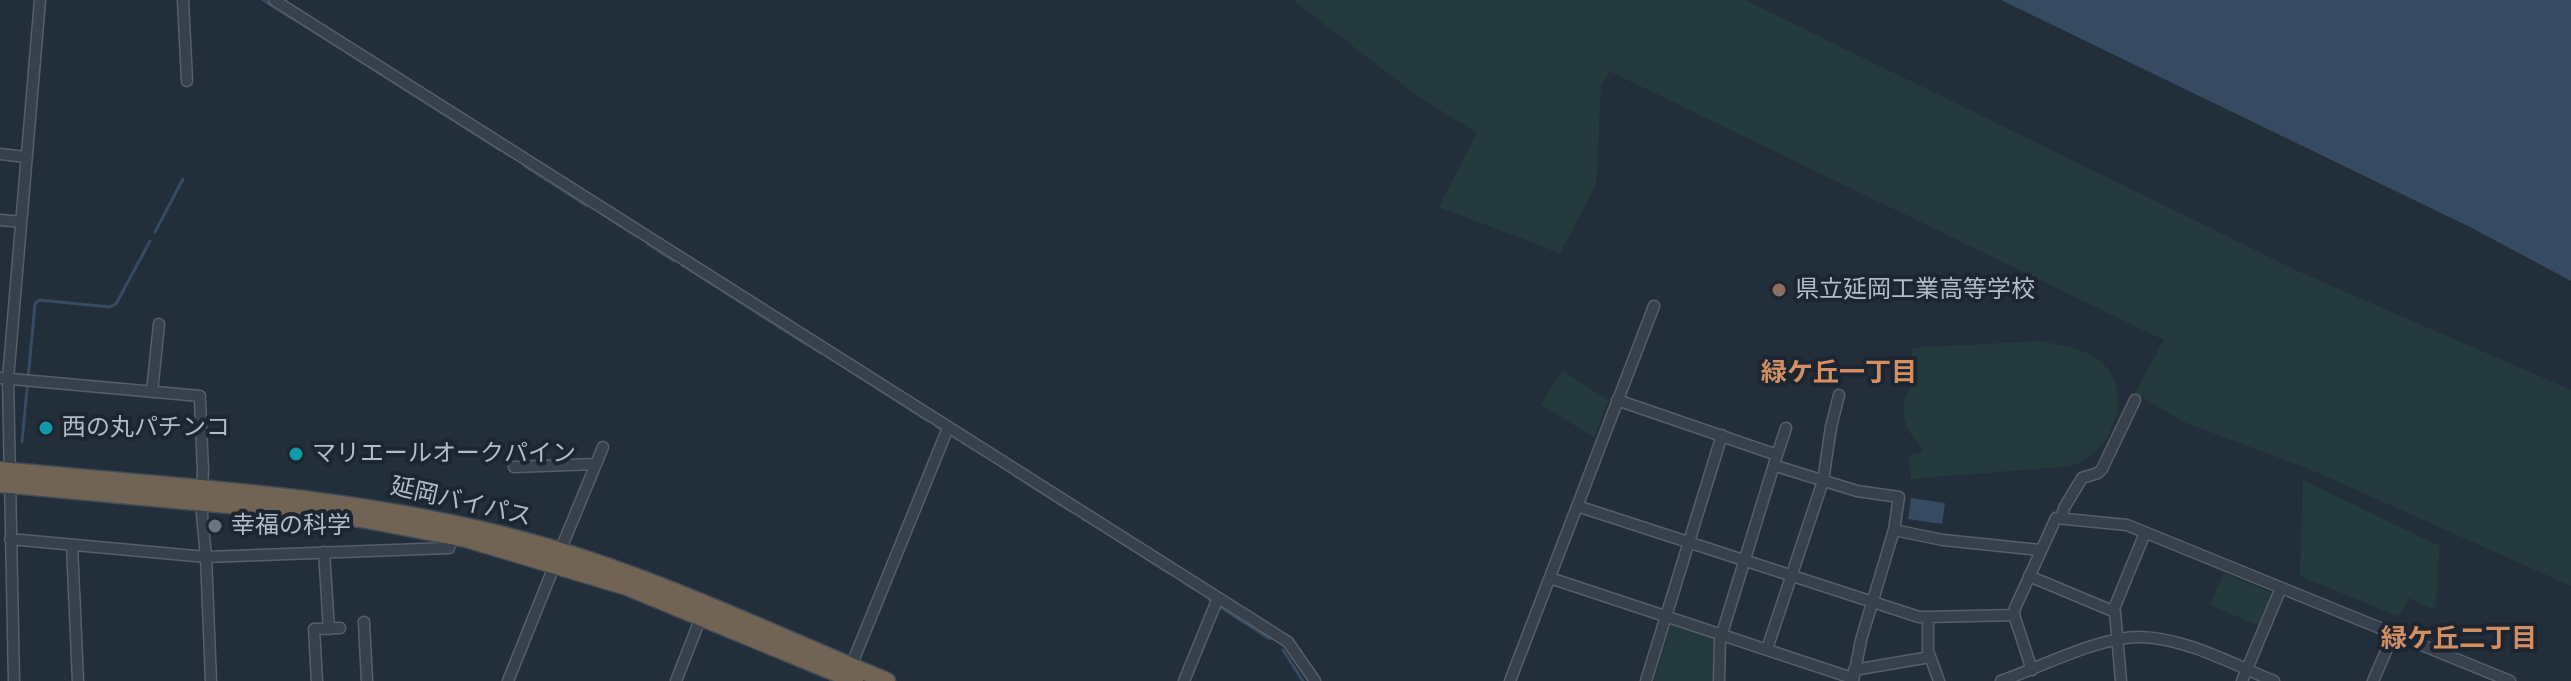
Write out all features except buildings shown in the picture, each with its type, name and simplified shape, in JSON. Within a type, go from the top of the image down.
[{"type":"highway","name":"延岡バイパス","points":[[5,477],[202,496],[360,505],[630,573],[849,676]]},
{"type":"highway","name":"延岡バイパス","points":[[558,557],[849,676],[887,681]]},
{"type":"street","points":[[14,681],[6,613],[10,539],[5,477],[4,379],[40,0]]},
{"type":"street","points":[[183,0],[187,81]]},
{"type":"street","points":[[274,0],[1288,642],[1315,681]]},
{"type":"street","points":[[0,154],[26,157]]},
{"type":"street","points":[[0,220],[21,222]]},
{"type":"street","points":[[1510,681],[1654,306]]},
{"type":"street","points":[[152,392],[159,324]]},
{"type":"street","points":[[4,379],[200,399],[211,681]]},
{"type":"street","points":[[1767,649],[1823,481],[1839,395]]},
{"type":"street","points":[[1617,400],[1722,435],[1823,481],[1857,491],[1899,497],[1894,530],[1853,676]]},
{"type":"street","points":[[2061,518],[2082,478],[2102,469],[2135,400]]},
{"type":"street","points":[[849,676],[948,428]]},
{"type":"street","points":[[1719,681],[1722,634],[1786,428]]},
{"type":"street","points":[[1646,681],[1722,435]]},
{"type":"street","points":[[508,681],[603,447]]},
{"type":"street","points":[[514,467],[596,464]]},
{"type":"street","points":[[1577,506],[1919,617],[2014,615]]},
{"type":"street","points":[[2032,670],[2014,615],[2040,550],[2056,518],[2061,518],[2127,525],[2510,681]]},
{"type":"street","points":[[10,539],[206,557],[449,548],[453,530]]},
{"type":"street","points":[[1894,530],[1943,540],[2040,550]]},
{"type":"street","points":[[2121,681],[2113,611],[2145,533]]},
{"type":"street","points":[[72,545],[78,681]]},
{"type":"street","points":[[317,681],[314,629],[335,628],[324,552]]},
{"type":"street","points":[[2029,576],[2113,611]]},
{"type":"street","points":[[1550,578],[1853,676],[1930,657]]},
{"type":"street","points":[[2242,681],[2281,588]]},
{"type":"street","points":[[1184,681],[1218,598]]},
{"type":"street","points":[[676,681],[701,617]]},
{"type":"street","points":[[1928,617],[1928,651],[1939,681]]},
{"type":"street","points":[[364,622],[367,681]]},
{"type":"street","points":[[2373,681],[2393,635]]},
{"type":"street","points":[[2001,681],[2117,640],[2140,637],[2175,642],[2274,681]]},
{"type":"green space","points":[[1293,0],[1745,0],[2302,273],[2571,390],[2571,586],[2314,471],[2184,422],[2135,393],[2164,340],[1609,71],[1601,87],[1596,185],[1560,253],[1439,207],[1477,133],[1415,94]]},
{"type":"green space","points":[[2039,341],[2089,354],[2103,364],[2113,377],[2118,407],[2114,423],[2097,450],[2071,466],[1911,479],[1909,455],[1924,452],[1908,430],[1904,417],[1904,401],[1915,379],[1911,348]]},
{"type":"green space","points":[[1562,371],[1608,400],[1594,438],[1541,404]]},
{"type":"green space","points":[[2303,480],[2439,546],[2436,606],[2432,609],[2409,598],[2398,616],[2300,576]]},
{"type":"green space","points":[[2224,573],[2274,594],[2260,626],[2210,605]]},
{"type":"green space","points":[[1672,622],[1714,635],[1713,681],[1654,681]]},
{"type":"water","points":[[2001,0],[2571,0],[2571,281],[2472,228]]},
{"type":"water","points":[[1911,498],[1945,503],[1942,524],[1908,519]]},
{"type":"waterway","points":[[263,0],[340,48]]},
{"type":"waterway","points":[[346,52],[500,150]]},
{"type":"waterway","points":[[505,153],[512,157]]},
{"type":"waterway","points":[[525,166],[587,206]]},
{"type":"waterway","points":[[155,232],[183,179]]},
{"type":"waterway","points":[[599,212],[636,236]]},
{"type":"waterway","points":[[22,442],[35,304],[39,300],[110,307],[116,304],[150,241]]},
{"type":"waterway","points":[[648,244],[674,261]]},
{"type":"waterway","points":[[682,265],[809,346]]},
{"type":"waterway","points":[[813,348],[821,353]]},
{"type":"waterway","points":[[830,358],[928,421]]},
{"type":"waterway","points":[[937,427],[941,429]]},
{"type":"waterway","points":[[951,435],[957,439]]},
{"type":"waterway","points":[[1014,475],[1072,512]]},
{"type":"waterway","points":[[1083,519],[1091,523]]},
{"type":"waterway","points":[[1105,532],[1169,573]]},
{"type":"waterway","points":[[1185,583],[1194,589]]},
{"type":"waterway","points":[[1217,605],[1270,639]]},
{"type":"waterway","points":[[1283,650],[1303,681]]},
{"type":"place","name":"県立延岡工業高等学校","points":[[1779,290]]},
{"type":"place","name":"西の丸パチンコ","points":[[46,428]]},
{"type":"place","name":"マリエールオークパイン","points":[[296,454]]},
{"type":"place","name":"幸福の科学","points":[[215,526]]},
{"type":"district","name":"緑ケ丘一丁目","points":[[1839,373]]},
{"type":"district","name":"緑ケ丘二丁目","points":[[2459,639]]}]
